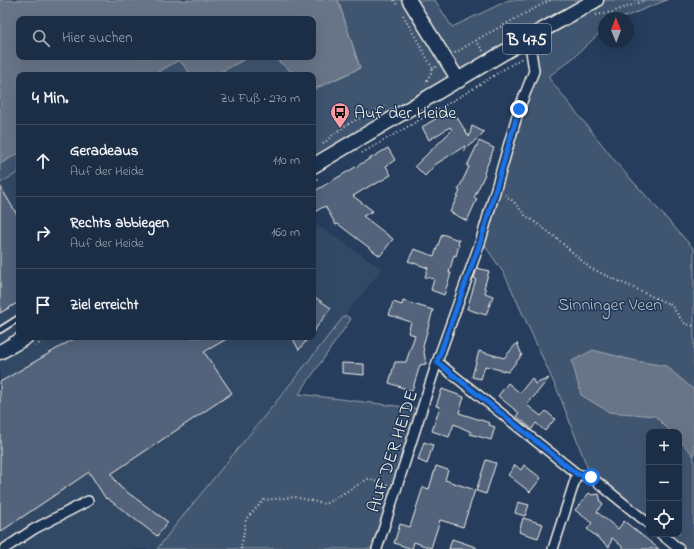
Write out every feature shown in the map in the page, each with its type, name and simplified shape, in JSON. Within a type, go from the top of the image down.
[{"type":"main road","name":"B 475","points":[[316,172],[462,87],[528,46],[596,0]]},
{"type":"main road","points":[[404,3],[446,59],[462,87]]},
{"type":"main road","points":[[0,352],[21,340]]},
{"type":"street","name":"AUF DER HEIDE","points":[[377,549],[437,362],[481,240],[519,109],[534,71],[528,46]]},
{"type":"street","points":[[437,362],[577,474],[591,477],[646,522]]},
{"type":"street","points":[[553,549],[577,474]]},
{"type":"street","points":[[4,549],[34,529],[88,501]]},
{"type":"street","points":[[665,537],[679,549]]},
{"type":"lane","points":[[0,330],[16,320]]},
{"type":"path","points":[[394,0],[404,3]]},
{"type":"path","points":[[425,85],[433,69],[446,59],[476,40],[550,0]]},
{"type":"path","points":[[592,16],[612,12],[646,0]]},
{"type":"path","points":[[401,13],[433,69]]},
{"type":"path","points":[[360,154],[462,87],[513,64],[528,46]]},
{"type":"path","points":[[318,149],[340,129],[360,117],[385,107]]},
{"type":"path","points":[[495,191],[513,201],[525,215],[554,236],[590,268],[670,305],[684,323],[694,326]]},
{"type":"path","points":[[241,549],[246,519],[264,500],[295,497],[325,504],[368,479],[397,487]]},
{"type":"shaded area","points":[[0,0],[338,0],[360,68],[316,88],[316,72],[292,72],[277,60],[316,60],[316,16],[16,16],[16,60],[179,60],[158,72],[16,72],[16,155],[0,164]]},
{"type":"shaded area","points":[[179,60],[243,60],[221,72],[189,72]]},
{"type":"shaded area","points":[[16,174],[16,339],[0,352],[0,183]]},
{"type":"shaded area","points":[[316,224],[382,269],[157,549],[0,549],[0,353],[22,340],[316,340]]},
{"type":"shaded area","points":[[593,350],[636,361],[666,366],[694,390],[694,456],[682,443],[682,429],[668,429],[655,416],[609,412],[581,395],[572,361]]},
{"type":"green space","name":"Sinninger Veen","points":[[338,0],[435,0],[452,27],[509,0],[667,0],[634,13],[598,12],[598,35],[573,58],[548,77],[620,167],[694,249],[694,549],[679,549],[665,537],[682,537],[682,429],[646,429],[646,522],[591,477],[559,394],[505,275],[481,240],[534,71],[525,41],[316,163],[316,89],[360,68]]},
{"type":"green space","points":[[179,60],[189,72],[158,72]]},
{"type":"green space","points":[[243,60],[277,60],[292,72],[221,72]]},
{"type":"green space","points":[[16,155],[16,174],[0,183],[0,164]]},
{"type":"green space","points":[[345,315],[351,319],[299,394],[421,409],[377,549],[157,549],[276,402]]},
{"type":"building","points":[[452,109],[469,137],[472,126],[484,132],[464,151],[465,146],[436,164],[425,176],[415,166],[452,130],[450,127],[429,140],[422,127]]},
{"type":"building","points":[[479,141],[494,148],[484,173],[485,174],[474,198],[477,199],[467,221],[450,212],[469,167],[467,166]]},
{"type":"building","points":[[388,148],[395,160],[386,166],[391,175],[353,196],[373,211],[363,216],[393,239],[380,256],[338,224],[336,225],[325,206],[316,211],[316,190]]},
{"type":"building","points":[[0,186],[16,213],[16,304],[0,313]]},
{"type":"building","points":[[442,234],[459,240],[456,256],[454,255],[449,273],[451,273],[444,295],[431,290],[434,279],[425,277],[428,268],[408,261],[414,249],[434,256]]},
{"type":"building","points":[[477,268],[489,271],[484,288],[486,289],[485,293],[493,296],[486,315],[467,309],[476,279],[474,278]]},
{"type":"building","points":[[316,298],[331,308],[316,328]]},
{"type":"building","points":[[403,301],[433,310],[423,346],[426,364],[420,365],[412,391],[389,383],[395,362],[406,362],[415,335],[408,333],[411,322],[389,315],[393,302],[402,305]]},
{"type":"building","points":[[72,340],[225,340],[204,352],[232,393],[111,474],[120,487],[168,522],[157,536],[107,498],[106,499],[89,472],[0,532],[0,382]]},
{"type":"building","points":[[294,340],[307,340],[299,350]]},
{"type":"building","points":[[517,343],[522,355],[508,372],[485,366],[481,379],[472,377],[479,351],[504,358]]},
{"type":"building","points":[[342,363],[364,364],[364,375],[342,373]]},
{"type":"building","points":[[532,378],[535,384],[549,378],[527,405],[541,416],[546,411],[555,419],[545,431],[536,423],[532,429],[516,416],[519,413],[498,396],[508,383],[520,393]]},
{"type":"building","points":[[442,389],[464,397],[459,413],[490,423],[489,425],[495,427],[491,440],[470,434],[471,432],[454,424],[449,437],[432,431],[440,407],[436,406]]},
{"type":"building","points":[[424,442],[433,445],[427,464],[418,460]]},
{"type":"building","points":[[486,460],[496,463],[486,494],[476,491]]},
{"type":"building","points":[[515,465],[521,470],[524,465],[541,478],[530,492],[508,475]]},
{"type":"building","points":[[436,466],[448,470],[445,480],[475,490],[463,527],[440,520],[431,548],[414,542],[412,549],[394,543],[400,524],[410,527],[423,487],[429,489]]},
{"type":"building","points":[[589,493],[592,495],[599,494],[603,504],[597,512],[618,529],[624,521],[659,549],[625,549],[612,538],[609,547],[587,529],[592,523],[575,510]]},
{"type":"building","points":[[518,502],[529,505],[525,516],[515,513]]},
{"type":"building","points":[[523,518],[543,524],[538,538],[519,532]]},
{"type":"building","points":[[452,539],[476,547],[476,549],[449,549]]},
{"type":"place","name":"Auf der Heide","points":[[340,129]]},
{"type":"route","points":[[519,109],[481,240],[437,362],[577,474],[591,477]]}]
